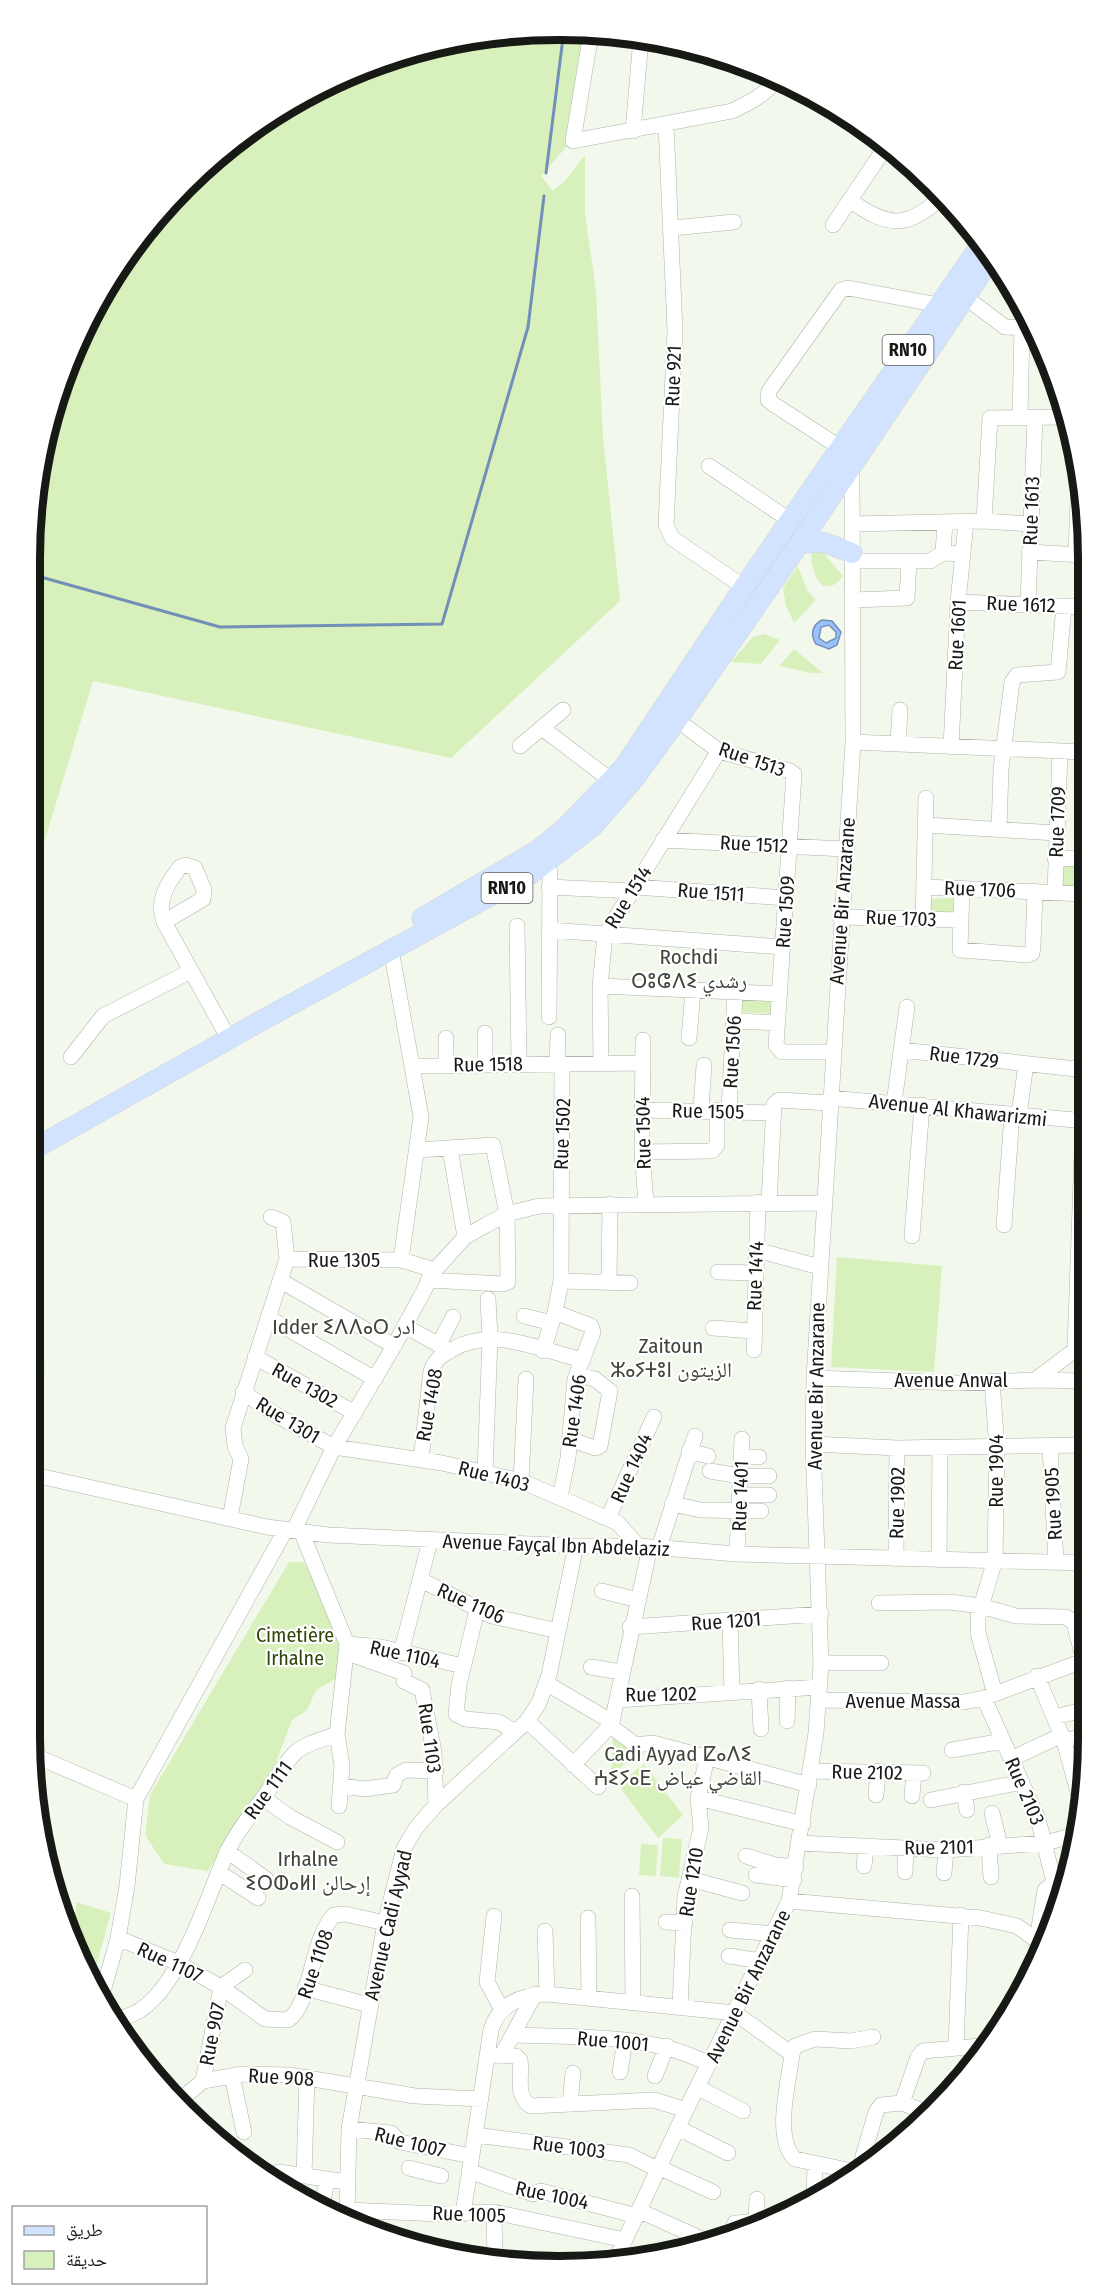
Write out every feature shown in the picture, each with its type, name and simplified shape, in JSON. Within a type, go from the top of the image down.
[{"type":"main road","name":"RN10","points":[[40,1133],[497,894],[552,860],[592,827],[613,805],[676,720],[800,543],[842,458],[939,304],[983,262]]},
{"type":"main road","name":"RN10","points":[[40,1145],[538,850],[567,827],[612,781],[641,744],[791,520],[842,458],[965,297],[985,263]]},
{"type":"main road","points":[[800,543],[829,544],[852,557]]},
{"type":"street","points":[[590,42],[573,141],[732,111],[754,100],[772,87]]},
{"type":"street","points":[[633,130],[640,47]]},
{"type":"street","name":"Rue 921","points":[[666,124],[675,331],[666,525],[672,538],[744,587]]},
{"type":"street","points":[[833,225],[882,154]]},
{"type":"street","points":[[851,201],[874,218],[898,221],[918,217],[935,202]]},
{"type":"street","points":[[672,228],[734,222]]},
{"type":"street","points":[[842,458],[773,405],[768,400],[769,391],[841,290],[848,288],[939,304]]},
{"type":"street","points":[[965,297],[993,321],[1005,327],[1023,328]]},
{"type":"street","name":"Rue 1613","points":[[1027,337],[1031,524],[1028,604]]},
{"type":"street","points":[[984,521],[989,420],[993,416],[1058,417]]},
{"type":"street","name":"Avenue Bir Anzarane","points":[[619,2252],[697,2087],[775,1934],[789,1901],[810,1778],[821,1663],[813,1444],[814,1378],[840,917],[853,742],[852,477],[842,458]]},
{"type":"street","points":[[709,466],[791,520]]},
{"type":"street","points":[[852,524],[984,521],[1031,524]]},
{"type":"street","points":[[943,553],[945,522]]},
{"type":"street","name":"Rue 1601","points":[[951,747],[958,602],[966,522]]},
{"type":"street","points":[[1029,552],[1078,555]]},
{"type":"street","points":[[852,557],[930,561],[943,553],[963,554]]},
{"type":"street","points":[[853,600],[907,598],[909,561]]},
{"type":"street","name":"Rue 1612","points":[[958,602],[1078,607]]},
{"type":"street","points":[[999,830],[1004,750],[1013,677],[1058,672],[1064,606]]},
{"type":"street","points":[[520,746],[563,710]]},
{"type":"street","points":[[898,743],[900,710]]},
{"type":"street","name":"Rue 1513","points":[[676,720],[719,751],[790,771],[794,774],[794,780]]},
{"type":"street","points":[[542,728],[612,781]]},
{"type":"street","points":[[853,742],[1078,752]]},
{"type":"street","name":"Rue 1514","points":[[601,1062],[600,986],[605,934],[719,751]]},
{"type":"street","name":"Rue 1709","points":[[1055,892],[1060,752]]},
{"type":"street","name":"Rue 1509","points":[[794,780],[776,1045],[782,1052],[833,1052]]},
{"type":"street","points":[[924,920],[926,798]]},
{"type":"street","points":[[926,825],[1056,833]]},
{"type":"street","name":"Rue 1512","points":[[663,840],[845,849]]},
{"type":"street","points":[[1055,858],[1078,859]]},
{"type":"street","name":"Rue 1511","points":[[550,930],[550,879],[635,889],[786,898]]},
{"type":"street","name":"Rue 1706","points":[[925,886],[1078,894]]},
{"type":"street","points":[[961,920],[962,888]]},
{"type":"street","name":"Rue 1706","points":[[961,920],[960,946],[963,951],[1027,955],[1032,953],[1033,946],[1035,891]]},
{"type":"street","name":"Rue 1703","points":[[840,917],[961,920]]},
{"type":"street","points":[[164,922],[226,1034]]},
{"type":"street","points":[[517,926],[519,1063]]},
{"type":"street","points":[[549,1017],[550,930],[783,947]]},
{"type":"street","points":[[391,949],[421,1118],[401,1260]]},
{"type":"street","points":[[71,1057],[103,1016],[191,971]]},
{"type":"street","points":[[600,986],[780,994]]},
{"type":"street","points":[[689,1038],[693,991]]},
{"type":"street","name":"Rue 1506","points":[[642,1152],[712,1151],[717,1145],[734,1021],[735,993]]},
{"type":"street","name":"Rue 1729","points":[[894,1103],[907,1007]]},
{"type":"street","points":[[734,1021],[778,1023]]},
{"type":"street","points":[[485,1033],[485,1064]]},
{"type":"street","name":"Rue 1502","points":[[543,1351],[561,1281],[558,1035]]},
{"type":"street","points":[[446,1038],[446,1065]]},
{"type":"street","name":"Rue 1504","points":[[643,1040],[642,1152],[646,1203]]},
{"type":"street","name":"Rue 1729","points":[[902,1050],[1078,1069]]},
{"type":"street","points":[[560,1063],[643,1063]]},
{"type":"street","name":"Rue 1518","points":[[413,1066],[560,1063]]},
{"type":"street","points":[[1005,1225],[1016,1115],[1026,1064]]},
{"type":"street","points":[[701,1110],[704,1065]]},
{"type":"street","points":[[774,1113],[774,1104],[779,1100],[830,1100]]},
{"type":"street","name":"Avenue Al Khawarizmi","points":[[830,1100],[922,1105],[1078,1121]]},
{"type":"street","points":[[912,1236],[922,1105]]},
{"type":"street","name":"Rue 1505","points":[[642,1110],[723,1110],[774,1113],[764,1202]]},
{"type":"street","points":[[418,1150],[491,1144],[507,1214]]},
{"type":"street","points":[[450,1149],[465,1238]]},
{"type":"street","name":"Rue 1414","points":[[754,1350],[756,1250],[764,1202]]},
{"type":"street","points":[[105,1986],[118,1938],[127,1886],[136,1799],[294,1530],[334,1447],[394,1346],[432,1275],[465,1238],[507,1214],[524,1209],[560,1205],[824,1203]]},
{"type":"street","points":[[609,1283],[610,1204]]},
{"type":"street","name":"Rue 1305","points":[[286,1259],[401,1260],[432,1275],[503,1284],[508,1282],[507,1214]]},
{"type":"street","points":[[230,1518],[241,1459],[235,1446],[233,1428],[281,1281],[286,1259],[283,1222],[271,1217]]},
{"type":"street","points":[[756,1250],[820,1267]]},
{"type":"street","points":[[718,1272],[755,1273]]},
{"type":"street","points":[[281,1281],[394,1346]]},
{"type":"street","points":[[561,1281],[630,1283]]},
{"type":"street","points":[[485,1472],[490,1338],[488,1299]]},
{"type":"street","points":[[524,1316],[553,1318]]},
{"type":"street","points":[[405,1326],[444,1347],[453,1317]]},
{"type":"street","points":[[269,1318],[375,1379]]},
{"type":"street","name":"Rue 1406","points":[[553,1318],[591,1326],[593,1332],[580,1367],[560,1497]]},
{"type":"street","points":[[713,1328],[753,1331]]},
{"type":"street","name":"Rue 1408","points":[[421,1460],[431,1371],[437,1359],[444,1347],[490,1338],[515,1341],[580,1367],[610,1391],[600,1446],[595,1448],[569,1439]]},
{"type":"street","points":[[1035,1380],[1078,1347]]},
{"type":"street","name":"Rue 1302","points":[[255,1357],[355,1413]]},
{"type":"street","name":"Avenue Anwal","points":[[814,1378],[1078,1382]]},
{"type":"street","points":[[521,1481],[526,1379]]},
{"type":"street","name":"Rue 1904","points":[[981,1606],[995,1560],[997,1448],[992,1382]]},
{"type":"street","name":"Rue 1301","points":[[243,1392],[276,1415],[334,1447]]},
{"type":"street","name":"Rue 1404","points":[[608,1518],[654,1417]]},
{"type":"street","name":"Rue 1202","points":[[695,1436],[672,1504],[649,1547],[630,1627],[617,1700],[788,1688],[819,1694]]},
{"type":"street","name":"Rue 1401","points":[[737,1554],[742,1439]]},
{"type":"street","points":[[813,1444],[897,1448],[1078,1445]]},
{"type":"street","name":"Rue 1905","points":[[1050,1446],[1056,1562]]},
{"type":"street","name":"Rue 1403","points":[[334,1447],[421,1460],[521,1481],[608,1518],[649,1547]]},
{"type":"street","name":"Rue 1902","points":[[896,1559],[897,1448]]},
{"type":"street","points":[[939,1560],[940,1448]]},
{"type":"street","points":[[689,1451],[709,1464],[740,1476],[769,1476]]},
{"type":"street","points":[[741,1457],[759,1457]]},
{"type":"street","name":"Avenue Fayçal Ibn Abdelaziz","points":[[40,1476],[294,1530],[430,1541],[649,1547],[737,1554],[1078,1563]]},
{"type":"street","points":[[740,1495],[769,1495]]},
{"type":"street","points":[[672,1504],[700,1510],[761,1511]]},
{"type":"street","points":[[294,1530],[347,1648],[337,1734],[342,1766],[339,1806]]},
{"type":"street","points":[[404,1673],[430,1541]]},
{"type":"street","name":"Avenue Cadi Ayyad","points":[[347,2210],[349,2129],[385,1923],[404,1848],[416,1828],[436,1805],[527,1721],[539,1703],[546,1683],[576,1546]]},
{"type":"street","name":"Rue 1106","points":[[421,1580],[477,1610],[504,1620],[558,1631]]},
{"type":"street","points":[[602,1592],[638,1599]]},
{"type":"street","points":[[879,1603],[950,1602],[981,1606],[1016,1616],[1070,1618],[1078,1635]]},
{"type":"street","name":"Rue 2103","points":[[981,1606],[978,1633],[990,1696],[1003,1741],[1046,1843],[1057,1881]]},
{"type":"street","points":[[477,1610],[463,1666],[456,1709],[458,1717],[499,1722],[515,1732]]},
{"type":"street","name":"Rue 1201","points":[[630,1627],[821,1614]]},
{"type":"street","points":[[730,1620],[732,1692]]},
{"type":"street","name":"Rue 1104","points":[[347,1648],[381,1647],[463,1666]]},
{"type":"street","name":"Rue 1103","points":[[347,1648],[404,1673],[404,1681],[422,1690],[436,1771],[436,1805]]},
{"type":"street","points":[[821,1663],[881,1663]]},
{"type":"street","name":"Avenue Massa","points":[[819,1694],[939,1703],[990,1696],[1037,1676],[1078,1663]]},
{"type":"street","points":[[591,1667],[621,1672]]},
{"type":"street","points":[[1037,1676],[1063,1738],[1075,1780]]},
{"type":"street","name":"Rue 2102","points":[[546,1683],[611,1724],[636,1745],[653,1743],[707,1758],[810,1778],[878,1771],[918,1773],[912,1796]]},
{"type":"street","points":[[787,1721],[788,1688]]},
{"type":"street","points":[[759,1689],[761,1729]]},
{"type":"street","points":[[573,1765],[611,1724],[617,1700]]},
{"type":"street","points":[[1054,1717],[1078,1711]]},
{"type":"street","points":[[527,1721],[598,1787]]},
{"type":"street","name":"Rue 1111","points":[[123,2017],[149,2004],[178,1964],[220,1873],[227,1851],[240,1828],[294,1753],[337,1734]]},
{"type":"street","points":[[1011,1759],[1063,1738],[1078,1736]]},
{"type":"street","points":[[952,1750],[1003,1741]]},
{"type":"street","name":"Rue 1210","points":[[680,2007],[686,1897],[700,1828],[698,1798],[707,1758]]},
{"type":"street","points":[[41,1759],[136,1799]]},
{"type":"street","points":[[342,1786],[370,1789],[393,1785],[398,1775],[406,1770],[436,1771]]},
{"type":"street","points":[[876,1796],[878,1771]]},
{"type":"street","points":[[931,1800],[1022,1782]]},
{"type":"street","points":[[964,1792],[967,1810]]},
{"type":"street","points":[[263,1798],[291,1817],[337,1842]]},
{"type":"street","points":[[698,1798],[803,1824]]},
{"type":"street","points":[[991,1877],[995,1845],[992,1813]]},
{"type":"street","name":"Rue 2101","points":[[799,1843],[946,1850],[1046,1843],[1068,1837]]},
{"type":"street","points":[[864,1866],[866,1847]]},
{"type":"street","points":[[905,1872],[906,1848]]},
{"type":"street","points":[[944,1873],[946,1850]]},
{"type":"street","points":[[227,1851],[266,1879]]},
{"type":"street","points":[[746,1856],[795,1873]]},
{"type":"street","points":[[220,1873],[258,1898]]},
{"type":"street","points":[[756,1875],[795,1873]]},
{"type":"street","points":[[690,1879],[742,1893]]},
{"type":"street","points":[[1041,1926],[1044,1894],[1047,1887],[1055,1887]]},
{"type":"street","points":[[632,1896],[633,2002]]},
{"type":"street","points":[[789,1901],[961,1915],[1017,1926],[1036,1940]]},
{"type":"street","name":"Rue 1108","points":[[221,1987],[265,2019],[288,2020],[295,2015],[317,1949],[334,1915],[345,1914],[385,1923]]},
{"type":"street","points":[[956,2047],[961,1915]]},
{"type":"street","points":[[494,1916],[487,1982],[502,2010]]},
{"type":"street","points":[[588,1918],[589,1998]]},
{"type":"street","points":[[666,1922],[685,1923]]},
{"type":"street","points":[[730,1930],[775,1934]]},
{"type":"street","points":[[494,2055],[514,2035],[541,1994],[545,1931]]},
{"type":"street","name":"Rue 1107","points":[[118,1938],[178,1964],[221,1987]]},
{"type":"street","points":[[729,1956],[761,1961]]},
{"type":"street","points":[[221,1987],[245,1970]]},
{"type":"street","name":"Rue 907","points":[[203,2081],[221,1987]]},
{"type":"street","points":[[305,1988],[369,2005]]},
{"type":"street","points":[[463,2214],[481,2099],[494,2055],[493,2023],[502,2010],[522,1996],[541,1994],[735,2013],[792,2052]]},
{"type":"street","name":"Rue 1001","points":[[514,2035],[625,2040],[667,2046],[709,2064]]},
{"type":"street","points":[[845,2169],[795,2159],[784,2143],[783,2124],[792,2052],[798,2044],[814,2039],[851,2041],[873,2037]]},
{"type":"street","points":[[620,2072],[625,2040]]},
{"type":"street","points":[[655,2076],[667,2046]]},
{"type":"street","points":[[902,2103],[918,2057],[923,2051],[975,2046]]},
{"type":"street","points":[[494,2055],[516,2056],[520,2060],[521,2092],[527,2104],[539,2107],[654,2100],[686,2110]]},
{"type":"street","points":[[570,2104],[573,2073]]},
{"type":"street","name":"Rue 908","points":[[203,2081],[231,2076],[267,2074],[307,2077],[415,2096],[481,2099]]},
{"type":"street","points":[[231,2076],[244,2132]]},
{"type":"street","points":[[304,2176],[307,2077]]},
{"type":"street","points":[[185,2096],[203,2081]]},
{"type":"street","points":[[697,2087],[743,2111]]},
{"type":"street","points":[[863,2157],[879,2108],[884,2103],[902,2103],[920,2110]]},
{"type":"street","points":[[678,2128],[728,2153]]},
{"type":"street","name":"Rue 1007","points":[[349,2129],[391,2133],[400,2142],[426,2146],[470,2164]]},
{"type":"street","name":"Rue 1003","points":[[475,2135],[612,2151],[632,2156],[713,2192]]},
{"type":"street","points":[[426,2146],[415,2169],[441,2176]]},
{"type":"street","name":"Rue 1004","points":[[470,2164],[533,2194],[541,2191],[638,2214],[697,2237]]},
{"type":"street","points":[[814,2188],[815,2164]]},
{"type":"street","points":[[281,2174],[346,2182]]},
{"type":"street","points":[[323,2198],[327,2181]]},
{"type":"street","points":[[756,2216],[757,2199]]},
{"type":"street","name":"Rue 1005","points":[[352,2212],[463,2214],[494,2212],[625,2240]]},
{"type":"street","points":[[494,2212],[495,2251]]},
{"type":"green space","points":[[559,40],[588,42],[568,145],[541,176],[553,191],[565,181],[585,155],[585,213],[596,291],[603,437],[620,601],[451,758],[93,681],[40,856],[40,559],[50,458],[68,392],[94,330],[128,271],[148,243],[192,192],[217,169],[271,128],[330,94],[392,68],[458,50],[525,42]]},
{"type":"green space","points":[[811,544],[818,546],[843,576],[839,581],[830,586],[823,586],[819,581],[814,572]]},
{"type":"green space","points":[[798,566],[807,590],[816,600],[794,623],[786,606],[783,588]]},
{"type":"green space","points":[[764,634],[780,640],[761,664],[731,662],[753,637]]},
{"type":"green space","points":[[794,649],[823,673],[811,673],[779,666]]},
{"type":"green space","points":[[1063,862],[1078,863],[1078,888],[1061,887]]},
{"type":"green space","points":[[953,898],[953,913],[928,913],[928,899]]},
{"type":"green space","points":[[742,996],[776,998],[775,1014],[741,1012]]},
{"type":"green space","points":[[837,1257],[942,1266],[934,1372],[831,1367]]},
{"type":"green space","points":[[40,1348],[45,1368],[40,1389]]},
{"type":"green space","name":"Cimetière Irhalne","points":[[289,1562],[304,1562],[340,1629],[344,1648],[336,1679],[316,1690],[307,1710],[292,1720],[273,1770],[208,1871],[164,1864],[145,1835],[150,1795]]},
{"type":"green space","points":[[613,1737],[634,1754],[611,1778]]},
{"type":"green space","points":[[644,1764],[683,1815],[658,1838],[618,1785]]},
{"type":"green space","points":[[663,1838],[682,1839],[679,1878],[660,1876]]},
{"type":"green space","points":[[641,1844],[658,1845],[656,1876],[639,1875]]},
{"type":"green space","points":[[77,1902],[111,1913],[95,1969],[80,1935],[74,1918]]},
{"type":"water","points":[[822,620],[832,621],[841,632],[837,645],[829,649],[816,644],[813,637],[813,630]],"holes":[[[829,625],[836,632],[836,638],[826,643],[819,638],[821,627]]]},
{"type":"waterway","points":[[546,173],[563,40]]},
{"type":"waterway","points":[[40,577],[220,627],[442,624],[528,327],[544,196]]},
{"type":"district","name":"Rochdi ⵔⵓⵛⴷⵉ رشدي","points":[[689,969]]},
{"type":"district","name":"Idder ⵉⴷⴷⴰⵔ ادر","points":[[344,1327]]},
{"type":"district","name":"Zaitoun ⵣⴰⵢⵜⵓⵏ الزيتون","points":[[671,1358]]},
{"type":"district","name":"Cadi Ayyad ⵇⴰⴷⵉ ⵄⵉⵢⴰⴹ القاضي عياض","points":[[678,1766]]},
{"type":"district","name":"Irhalne ⵉⵔⵀⴰⵍⵏ إرحالن","points":[[308,1871]]}]
